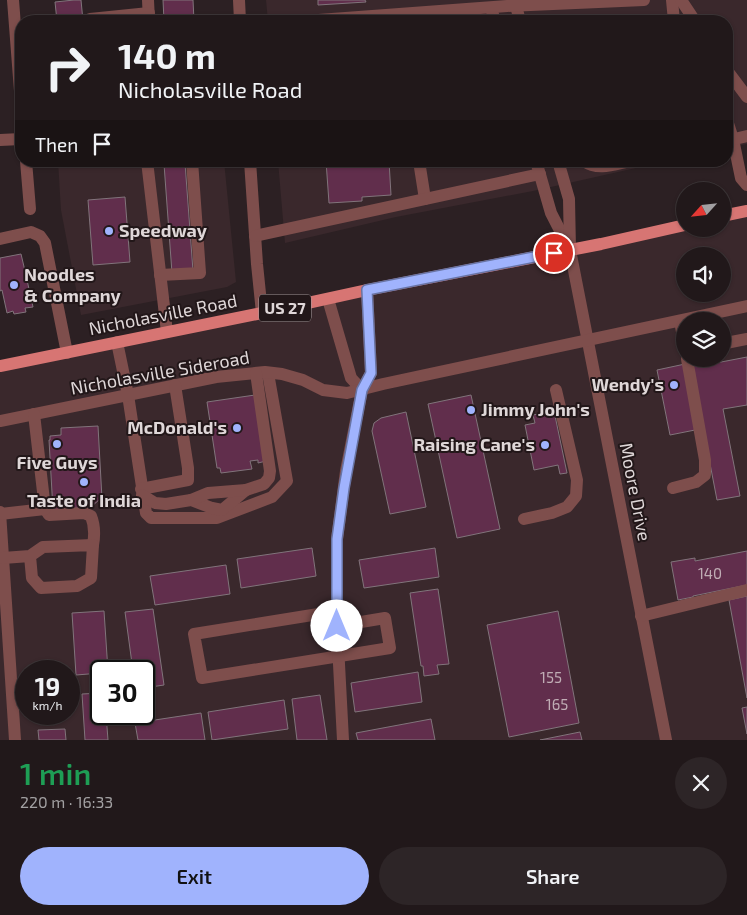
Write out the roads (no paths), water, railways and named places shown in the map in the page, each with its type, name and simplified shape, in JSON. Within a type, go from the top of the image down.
[{"type":"main road","points":[[731,214],[747,210]]},
{"type":"main road","name":"Nicholasville Road","points":[[0,366],[676,227]]},
{"type":"street","points":[[13,0],[15,26]]},
{"type":"street","points":[[148,0],[149,15]]},
{"type":"street","points":[[239,0],[240,15]]},
{"type":"street","points":[[427,15],[516,6],[644,0]]},
{"type":"street","points":[[672,0],[673,15]]},
{"type":"street","points":[[680,0],[682,15]]},
{"type":"street","points":[[680,0],[691,15]]},
{"type":"street","points":[[516,6],[518,15]]},
{"type":"street","points":[[491,8],[493,15]]},
{"type":"street","points":[[733,78],[747,97]]},
{"type":"street","points":[[733,139],[747,136]]},
{"type":"street","points":[[0,140],[15,139]]},
{"type":"street","points":[[733,153],[741,178],[747,185]]},
{"type":"street","points":[[26,167],[30,209]]},
{"type":"street","points":[[149,167],[167,332]]},
{"type":"street","points":[[160,275],[200,273],[192,167]]},
{"type":"street","points":[[250,167],[262,313]]},
{"type":"street","points":[[420,167],[425,199]]},
{"type":"street","points":[[538,167],[551,213],[570,250]]},
{"type":"street","points":[[560,167],[569,199],[570,250]]},
{"type":"street","points":[[255,236],[540,174]]},
{"type":"street","points":[[0,239],[30,232],[40,236],[45,243],[67,353]]},
{"type":"street","name":"Moore Drive","points":[[570,250],[666,740]]},
{"type":"street","points":[[342,740],[337,626],[337,539],[346,471],[362,390],[371,373],[367,290]]},
{"type":"street","points":[[328,299],[351,378],[362,390]]},
{"type":"street","name":"Nicholasville Sideroad","points":[[720,312],[747,306]]},
{"type":"street","name":"Nicholasville Sideroad","points":[[0,421],[216,377],[262,373],[282,374],[303,380],[323,390],[347,393],[676,322]]},
{"type":"street","points":[[731,342],[747,339]]},
{"type":"street","points":[[117,342],[128,395],[146,514],[151,518],[218,518],[272,498],[286,481],[262,373]]},
{"type":"street","points":[[672,488],[696,482],[705,475],[705,460],[688,367]]},
{"type":"street","points":[[142,492],[155,503],[166,504],[191,500],[208,493],[246,490],[264,484],[269,478],[270,471],[262,373]]},
{"type":"street","points":[[142,492],[188,480],[188,468],[175,385]]},
{"type":"street","points":[[524,519],[552,513],[567,506],[576,496],[577,480],[556,390]]},
{"type":"street","points":[[30,556],[32,578],[41,588],[77,586],[91,578],[95,524],[91,516],[84,513],[49,515],[45,509],[34,414]]},
{"type":"street","points":[[191,500],[222,510],[246,490]]},
{"type":"street","points":[[15,740],[0,513],[45,509]]},
{"type":"street","points":[[3,558],[30,556],[43,547],[93,545]]},
{"type":"street","points":[[641,616],[747,590]]},
{"type":"street","points":[[337,610],[194,634],[202,678],[390,648],[385,618],[337,626]]},
{"type":"place","name":"Speedway","points":[[109,231]]},
{"type":"place","name":"Noodles & Company","points":[[14,285]]},
{"type":"place","name":"Wendy's","points":[[674,385]]},
{"type":"place","name":"Jimmy John's","points":[[471,410]]},
{"type":"place","name":"McDonald's","points":[[237,428]]},
{"type":"place","name":"Five Guys","points":[[57,444]]},
{"type":"place","name":"Raising Cane's","points":[[545,445]]},
{"type":"place","name":"Taste of India","points":[[84,482]]}]
